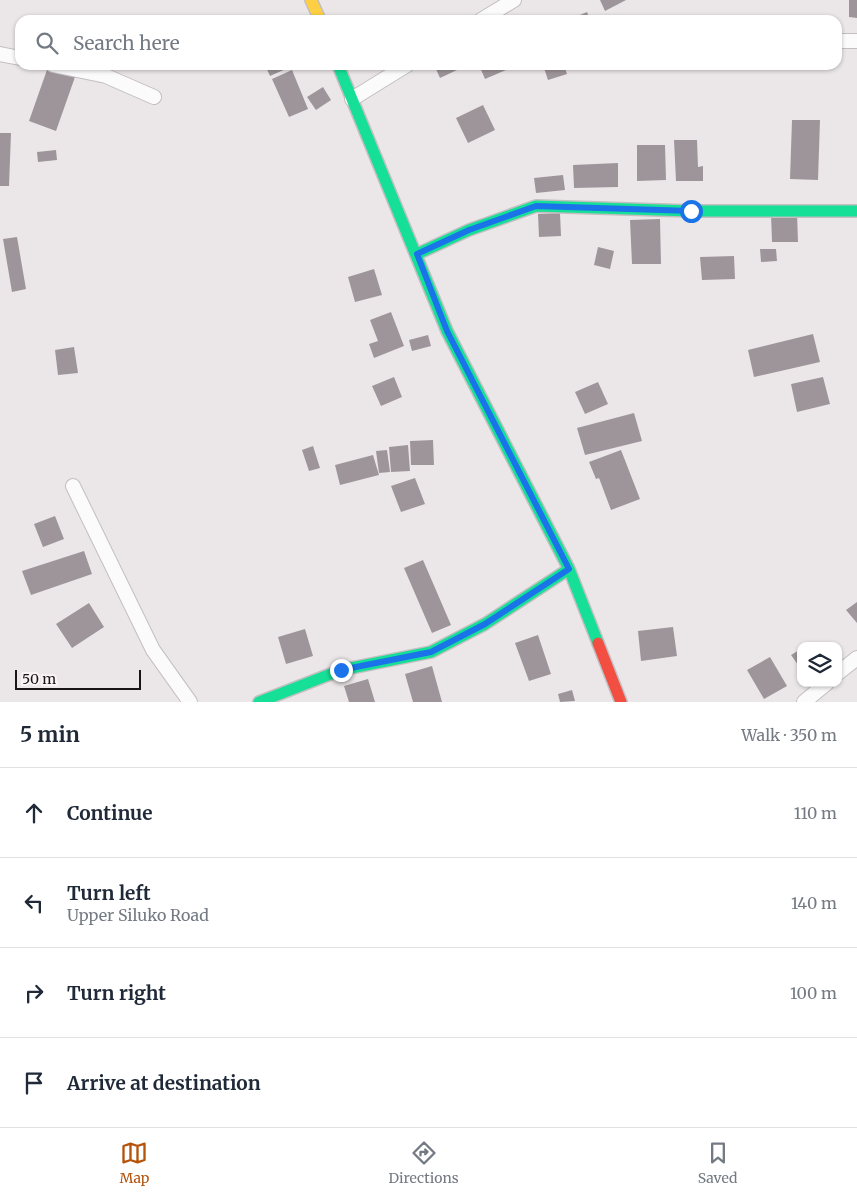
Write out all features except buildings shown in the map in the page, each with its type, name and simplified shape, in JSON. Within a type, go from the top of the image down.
[{"type":"street","points":[[311,0],[318,15]]},
{"type":"street","points":[[489,15],[514,0]]},
{"type":"street","points":[[842,42],[857,40]]},
{"type":"street","points":[[0,54],[15,57]]},
{"type":"street","points":[[77,70],[106,76],[154,97]]},
{"type":"street","points":[[340,70],[447,331],[569,569],[621,702]]},
{"type":"street","points":[[352,99],[399,70]]},
{"type":"street","points":[[417,254],[469,230],[536,206],[691,211],[857,212]]},
{"type":"street","points":[[74,486],[153,650],[190,702]]},
{"type":"street","points":[[259,702],[341,670],[431,652],[485,624],[569,569]]},
{"type":"street","points":[[842,670],[857,658]]},
{"type":"street","points":[[804,702],[821,687]]},
{"type":"traffic: fast","points":[[340,70],[447,331],[569,569],[598,643]]},
{"type":"traffic: fast","points":[[417,254],[469,230],[536,206],[691,211],[857,211]]},
{"type":"traffic: fast","points":[[259,702],[341,670],[431,652],[485,624],[569,569]]},
{"type":"traffic: slow","points":[[311,0],[318,15]]},
{"type":"traffic: jam","points":[[598,643],[621,702]]},
{"type":"route","points":[[341,670],[431,652],[485,624],[569,569],[447,331],[417,254],[469,230],[536,206],[691,211]]}]
